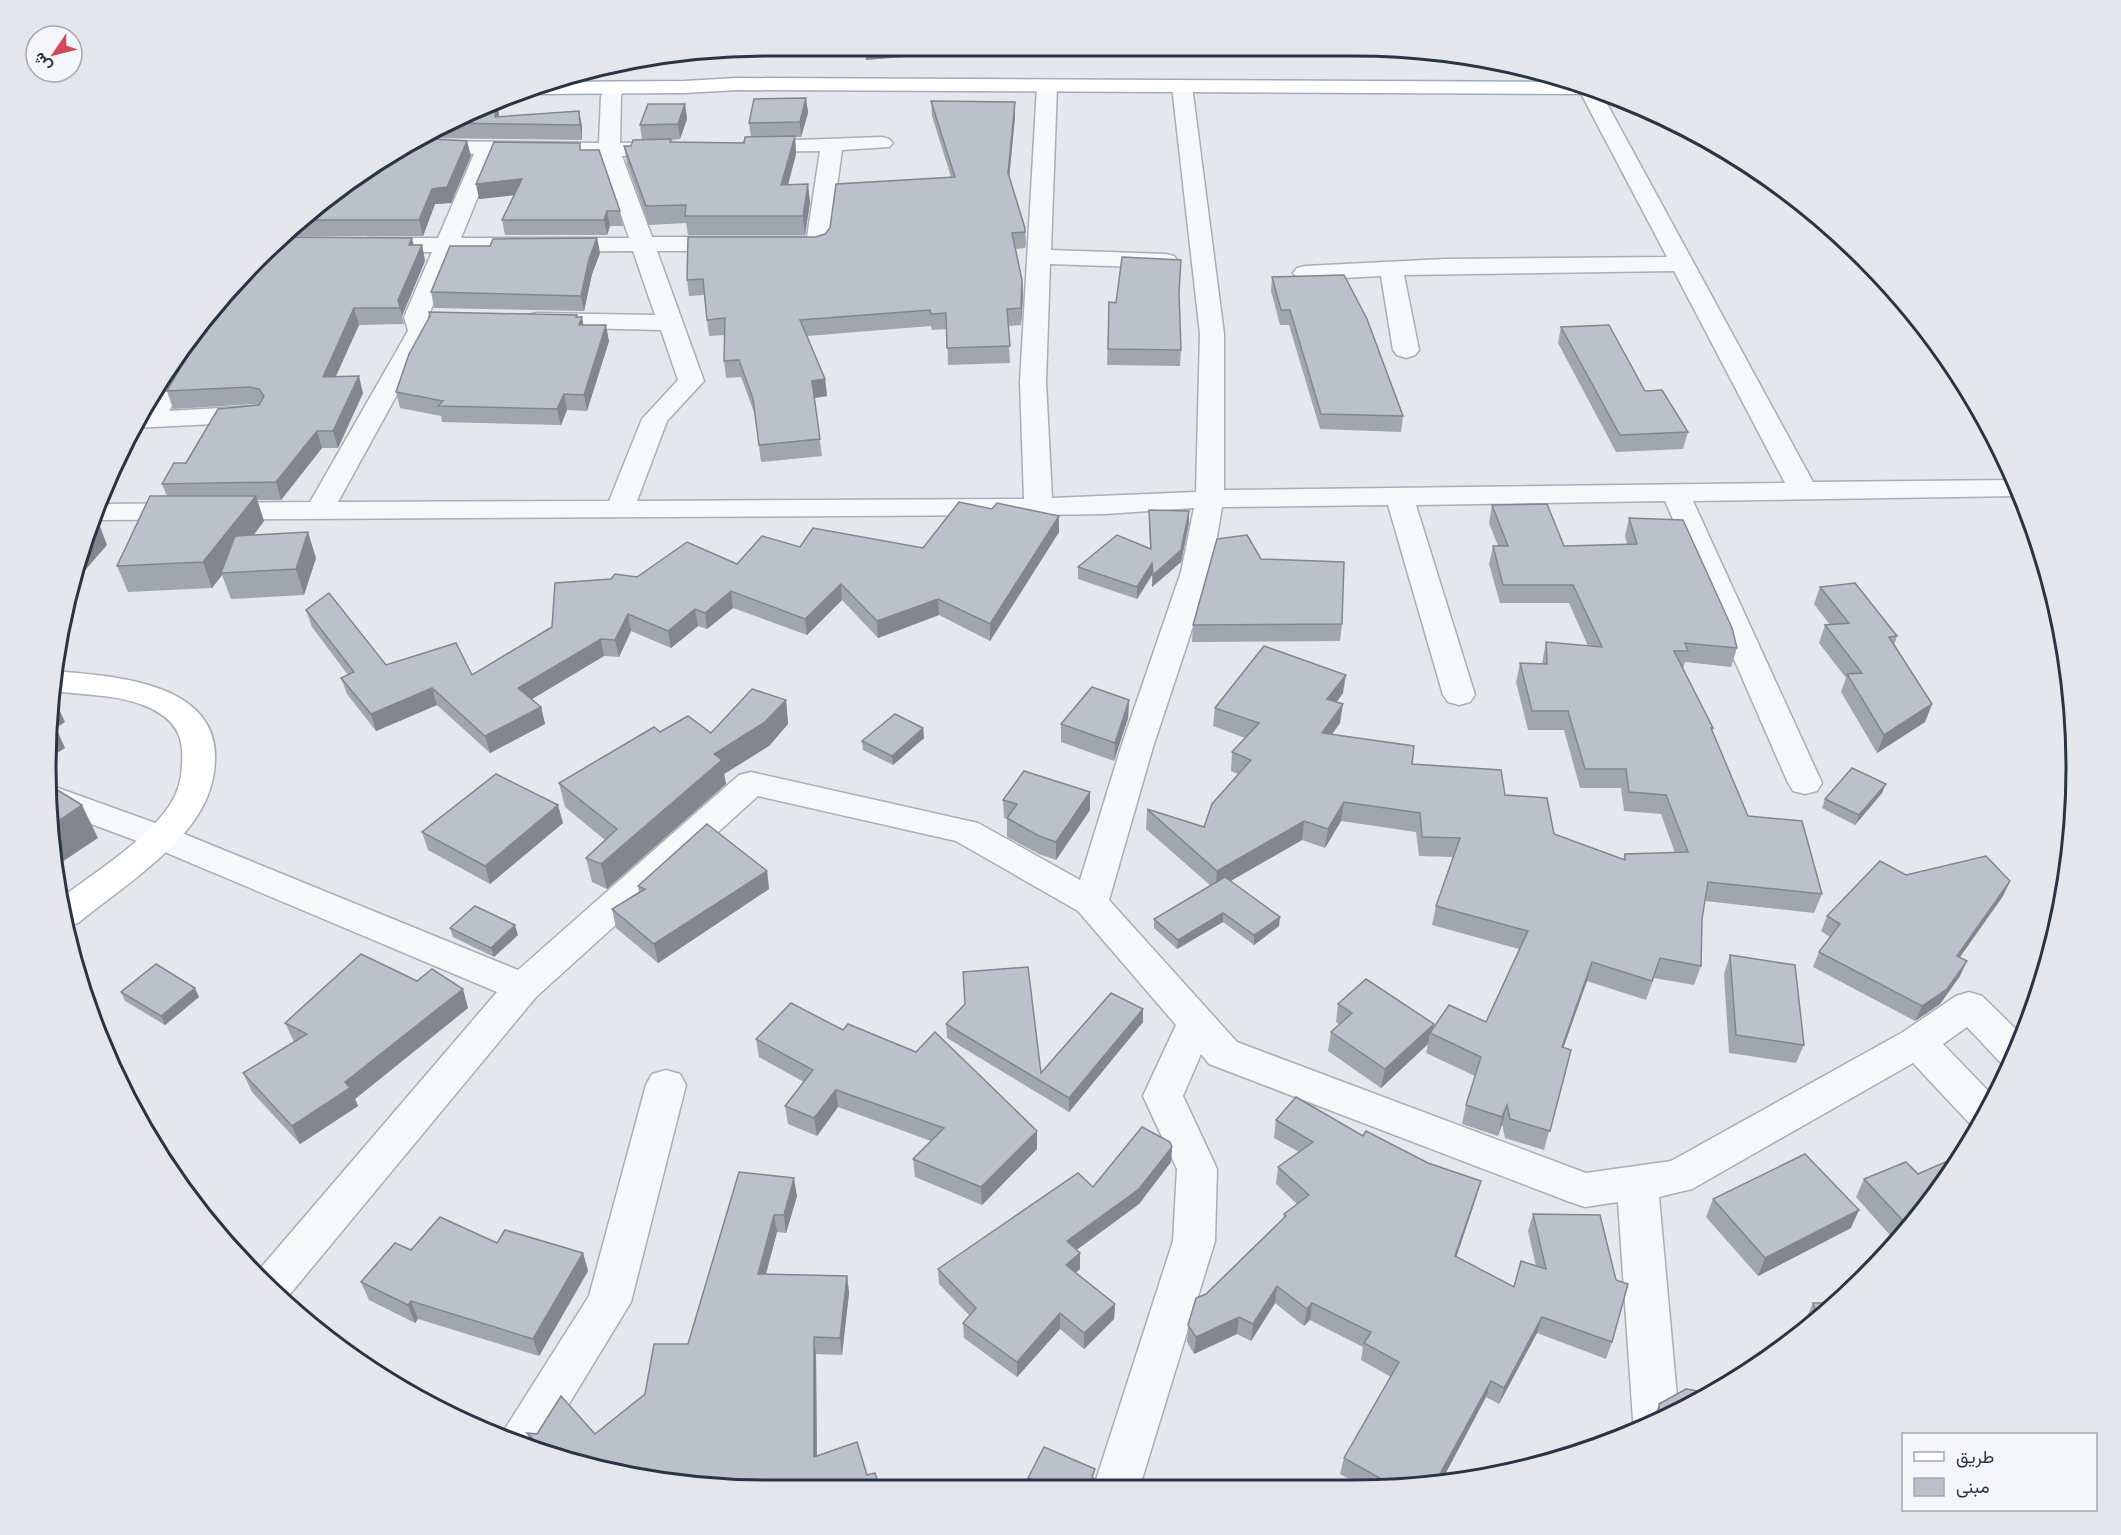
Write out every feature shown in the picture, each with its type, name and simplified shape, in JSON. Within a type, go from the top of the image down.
[{"type":"main road","points":[[557,88],[737,84],[1565,88]]},
{"type":"main road","points":[[61,682],[122,690],[172,705],[192,725],[197,735],[198,749],[195,783],[185,808],[160,837],[70,910]]},
{"type":"street","points":[[1038,507],[1034,382],[1047,86]]},
{"type":"street","points":[[1091,902],[1137,747],[1196,572],[1210,499],[1212,334],[1182,86]]},
{"type":"street","points":[[616,87],[611,96],[609,150],[691,381],[655,419],[620,509]]},
{"type":"street","points":[[1596,99],[1803,490]]},
{"type":"street","points":[[726,147],[882,142]]},
{"type":"street","points":[[344,245],[817,244],[832,143]]},
{"type":"street","points":[[420,146],[609,150],[691,148]]},
{"type":"street","points":[[319,511],[427,317],[445,245],[487,148]]},
{"type":"street","points":[[1039,257],[1203,262]]},
{"type":"street","points":[[1305,273],[1445,266],[1682,264]]},
{"type":"street","points":[[1391,269],[1406,350]]},
{"type":"street","points":[[520,319],[670,323]]},
{"type":"street","points":[[150,412],[175,378],[173,375]]},
{"type":"street","points":[[146,421],[255,414]]},
{"type":"street","points":[[103,512],[1038,507],[1104,506],[1210,499],[2008,488]]},
{"type":"street","points":[[1675,492],[1804,783]]},
{"type":"street","points":[[1400,496],[1459,695]]},
{"type":"street","points":[[275,1281],[523,987],[751,783],[966,831],[1091,902],[1223,1053],[1585,1190],[1678,1177],[1917,1042],[1969,1006],[2008,1046]]},
{"type":"street","points":[[57,799],[160,837],[523,987]]},
{"type":"street","points":[[1119,1480],[1194,1241],[1197,1169],[1163,1096],[1196,1023]]},
{"type":"street","points":[[1917,1042],[1979,1107]]},
{"type":"street","points":[[524,1436],[609,1302],[666,1085]]},
{"type":"street","points":[[1637,1183],[1655,1412]]},
{"type":"building","points":[[806,98],[800,122],[749,123],[754,99]]},
{"type":"building","points":[[931,101],[1015,102],[1008,173],[1025,232],[1012,233],[1022,280],[1021,308],[1007,309],[1010,346],[947,348],[946,313],[931,314],[930,310],[800,320],[825,379],[812,381],[820,439],[759,445],[753,399],[739,360],[724,361],[725,318],[707,320],[703,279],[687,280],[688,237],[816,237],[825,234],[830,228],[836,184],[955,177]]},
{"type":"building","points":[[648,104],[685,104],[678,124],[640,125]]},
{"type":"building","points":[[495,110],[495,117],[579,111],[580,125],[465,123]]},
{"type":"building","points":[[795,136],[781,185],[808,184],[803,216],[685,216],[686,205],[646,206],[624,146],[631,146],[633,140],[671,139],[670,142],[744,143],[745,137]]},
{"type":"building","points":[[434,139],[467,141],[447,187],[432,189],[419,220],[313,220],[372,175]]},
{"type":"building","points":[[494,142],[580,143],[580,150],[599,150],[620,211],[607,211],[604,220],[502,220],[522,179],[476,184]]},
{"type":"building","points":[[293,237],[412,238],[409,245],[422,245],[398,300],[400,308],[354,308],[323,377],[359,376],[333,431],[317,431],[276,482],[162,484],[174,463],[186,463],[218,409],[259,405],[264,396],[259,389],[249,387],[167,391],[184,361],[232,298]]},
{"type":"building","points":[[597,238],[589,259],[581,296],[431,292],[450,246],[490,246],[493,239]]},
{"type":"building","points":[[1122,257],[1181,260],[1179,293],[1181,350],[1108,349],[1109,302],[1116,303]]},
{"type":"building","points":[[1344,275],[1367,319],[1403,416],[1321,414],[1290,310],[1281,310],[1272,277]]},
{"type":"building","points":[[429,312],[577,315],[576,317],[582,317],[579,325],[606,325],[584,395],[564,394],[557,409],[438,406],[443,401],[396,392],[409,354],[430,316]]},
{"type":"building","points":[[1609,325],[1645,391],[1662,390],[1688,432],[1620,435],[1561,327]]},
{"type":"building","points":[[150,496],[256,496],[203,562],[117,566]]},
{"type":"building","points":[[959,502],[992,509],[997,503],[1059,516],[990,624],[938,599],[877,621],[841,584],[805,619],[731,591],[705,613],[695,609],[668,631],[628,614],[615,640],[601,639],[518,688],[541,707],[485,736],[432,688],[371,714],[341,678],[354,672],[306,610],[329,593],[386,665],[456,643],[472,675],[552,627],[555,583],[611,579],[615,574],[637,577],[687,542],[737,564],[762,536],[800,547],[813,528],[923,548]]},
{"type":"building","points":[[1547,504],[1564,546],[1637,544],[1629,518],[1683,520],[1732,628],[1737,648],[1685,643],[1688,651],[1674,651],[1713,728],[1711,728],[1748,816],[1802,821],[1822,894],[1708,882],[1702,919],[1701,966],[1660,958],[1652,981],[1592,962],[1562,1047],[1571,1050],[1550,1131],[1510,1119],[1507,1105],[1502,1117],[1466,1105],[1481,1057],[1430,1033],[1449,1005],[1486,1022],[1528,931],[1436,906],[1460,838],[1422,837],[1420,813],[1344,802],[1328,829],[1304,821],[1217,871],[1147,809],[1204,827],[1212,804],[1251,760],[1232,752],[1259,723],[1215,708],[1264,646],[1346,675],[1327,699],[1343,704],[1322,733],[1414,746],[1412,764],[1501,770],[1505,795],[1547,798],[1554,834],[1625,860],[1625,854],[1688,852],[1666,795],[1629,792],[1626,769],[1585,769],[1568,711],[1532,711],[1520,663],[1547,664],[1546,642],[1602,647],[1573,585],[1503,585],[1493,546],[1508,546],[1492,505]]},
{"type":"building","points":[[1149,510],[1189,511],[1181,550],[1153,575],[1152,563],[1137,587],[1078,567],[1117,535],[1151,549]]},
{"type":"building","points":[[308,532],[296,569],[221,573],[235,536]]},
{"type":"building","points":[[1247,535],[1261,559],[1344,562],[1342,624],[1193,625],[1217,539]]},
{"type":"building","points":[[1855,583],[1897,636],[1889,637],[1932,704],[1884,735],[1847,674],[1862,673],[1825,625],[1849,623],[1820,587]]},
{"type":"building","points":[[1092,687],[1129,700],[1115,743],[1061,724]]},
{"type":"building","points":[[752,689],[786,700],[765,722],[714,754],[722,760],[601,864],[586,858],[617,829],[559,783],[654,727],[660,732],[688,716],[711,733]]},
{"type":"building","points":[[895,714],[923,728],[892,756],[862,741]]},
{"type":"building","points":[[1852,768],[1886,784],[1859,815],[1825,799]]},
{"type":"building","points":[[1024,771],[1090,792],[1056,842],[1039,836],[1007,818],[1017,804],[1003,800]]},
{"type":"building","points":[[496,774],[558,805],[485,866],[422,832]]},
{"type":"building","points":[[56,789],[82,805],[58,821]]},
{"type":"building","points":[[707,824],[767,871],[654,944],[612,909],[645,889],[638,886]]},
{"type":"building","points":[[1986,856],[2010,881],[1957,956],[1967,961],[1947,989],[1922,1006],[1819,952],[1840,924],[1827,916],[1880,861],[1906,875]]},
{"type":"building","points":[[1225,877],[1280,917],[1254,935],[1223,913],[1178,940],[1154,919]]},
{"type":"building","points":[[475,906],[515,925],[491,948],[450,928]]},
{"type":"building","points":[[361,954],[417,981],[432,969],[463,989],[345,1082],[350,1088],[292,1126],[243,1073],[307,1034],[285,1023]]},
{"type":"building","points":[[1730,955],[1795,965],[1804,1045],[1736,1035]]},
{"type":"building","points":[[156,964],[195,988],[161,1016],[121,992]]},
{"type":"building","points":[[1028,967],[1041,1073],[1111,993],[1143,1009],[1069,1098],[946,1024],[965,1004],[963,972]]},
{"type":"building","points":[[1366,979],[1434,1024],[1385,1069],[1331,1032],[1352,1013],[1338,1004]]},
{"type":"building","points":[[791,1003],[843,1030],[848,1024],[916,1052],[935,1032],[1037,1131],[981,1187],[913,1159],[944,1128],[836,1090],[814,1118],[785,1106],[813,1070],[756,1039]]},
{"type":"building","points":[[1296,1097],[1363,1136],[1366,1131],[1428,1163],[1481,1181],[1455,1256],[1514,1287],[1521,1261],[1546,1269],[1533,1214],[1600,1215],[1616,1280],[1628,1284],[1612,1342],[1542,1317],[1504,1388],[1491,1381],[1440,1474],[1381,1479],[1344,1458],[1399,1362],[1364,1343],[1371,1332],[1312,1303],[1307,1309],[1277,1286],[1253,1324],[1239,1317],[1196,1337],[1188,1325],[1196,1298],[1206,1294],[1286,1216],[1284,1214],[1309,1195],[1278,1167],[1313,1142],[1276,1120]]},
{"type":"building","points":[[1142,1127],[1170,1142],[1172,1147],[1139,1189],[1067,1241],[1080,1253],[1066,1265],[1115,1304],[1084,1333],[1060,1313],[1017,1362],[963,1323],[976,1308],[938,1269],[1078,1173],[1093,1187]]},
{"type":"building","points":[[1805,1154],[1859,1210],[1765,1258],[1713,1199]]},
{"type":"building","points":[[1947,1161],[1903,1220],[1864,1179],[1906,1162],[1918,1174]]},
{"type":"building","points":[[739,1172],[794,1178],[784,1215],[774,1215],[758,1274],[847,1276],[840,1338],[814,1337],[814,1457],[857,1442],[867,1475],[875,1473],[878,1480],[768,1480],[675,1473],[629,1466],[583,1455],[534,1440],[527,1433],[537,1434],[561,1396],[595,1434],[645,1394],[654,1344],[688,1344]]},
{"type":"building","points":[[440,1217],[497,1243],[505,1230],[583,1253],[533,1339],[411,1301],[408,1305],[361,1282],[395,1243],[411,1250]]},
{"type":"building","points":[[1813,1303],[1823,1303],[1815,1309]]},
{"type":"building","points":[[1686,1389],[1696,1391],[1659,1410],[1659,1404]]},
{"type":"building","points":[[1044,1447],[1095,1469],[1092,1477],[1094,1480],[1033,1480],[1028,1478]]}]
